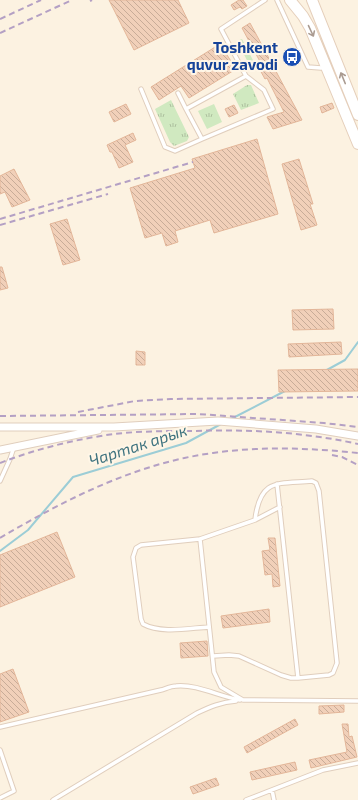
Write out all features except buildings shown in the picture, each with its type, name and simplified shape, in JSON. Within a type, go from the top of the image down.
[{"type":"street","points":[[290,0],[310,28],[324,67],[357,137]]},
{"type":"street","points":[[312,0],[358,115]]},
{"type":"street","points":[[302,16],[308,10],[315,10]]},
{"type":"street","points":[[0,427],[114,427],[218,421],[316,429],[358,436]]},
{"type":"street","points":[[0,450],[114,427]]},
{"type":"lane","points":[[141,89],[165,147],[175,151],[273,109],[264,90],[246,76],[221,29],[265,0]]},
{"type":"lane","points":[[276,0],[308,67],[324,67]]},
{"type":"lane","points":[[186,109],[246,76]]},
{"type":"lane","points":[[178,93],[202,139]]},
{"type":"lane","points":[[0,482],[14,447]]},
{"type":"lane","points":[[213,656],[239,656],[281,675],[298,678],[329,675],[335,671],[337,663],[318,486],[312,481],[277,484],[271,486],[266,489],[261,497],[256,509],[255,520]]},
{"type":"lane","points":[[277,484],[298,678]]},
{"type":"lane","points":[[209,627],[172,629],[156,628],[143,624],[141,619],[133,557],[136,548],[141,545],[200,539],[255,520],[280,507]]},
{"type":"lane","points":[[200,539],[214,672],[221,687],[243,700]]},
{"type":"lane","points":[[0,727],[174,686],[190,686],[228,698],[243,700]]},
{"type":"lane","points":[[53,800],[197,713],[224,702],[243,700],[358,700]]},
{"type":"lane","points":[[0,750],[14,791],[0,798]]},
{"type":"lane","points":[[246,800],[323,770],[358,763]]},
{"type":"lane","points":[[272,790],[274,800]]},
{"type":"green space","points":[[242,39],[257,68],[252,70],[237,41]]},
{"type":"green space","points":[[247,85],[251,85],[259,103],[241,110],[233,94]]},
{"type":"green space","points":[[171,100],[189,137],[187,141],[174,146],[170,142],[155,109]]},
{"type":"green space","points":[[214,104],[222,122],[207,129],[198,111]]},
{"type":"waterway","name":"Чартак арык","points":[[325,371],[345,360],[358,342]]},
{"type":"waterway","name":"Чартак арык","points":[[231,419],[285,391]]},
{"type":"waterway","name":"Чартак арык","points":[[0,551],[28,530],[73,477],[186,443],[221,424]]},
{"type":"railway","points":[[0,19],[41,0]]},
{"type":"railway","points":[[0,33],[72,0]]},
{"type":"railway","points":[[0,219],[193,162]]},
{"type":"railway","points":[[0,225],[108,194]]},
{"type":"railway","points":[[78,412],[135,401],[171,399],[358,397]]},
{"type":"railway","points":[[0,416],[198,414],[324,423],[358,427]]},
{"type":"railway","points":[[0,463],[28,453],[71,442],[114,434],[144,432],[234,430],[276,432],[358,444]]},
{"type":"railway","points":[[0,538],[50,510],[103,485],[157,465],[185,458],[249,449],[304,449],[358,453]]},
{"type":"railway","points":[[332,455],[342,457],[358,465]]},
{"type":"place","name":"Toshkent quvur zavodi","points":[[292,57]]}]
